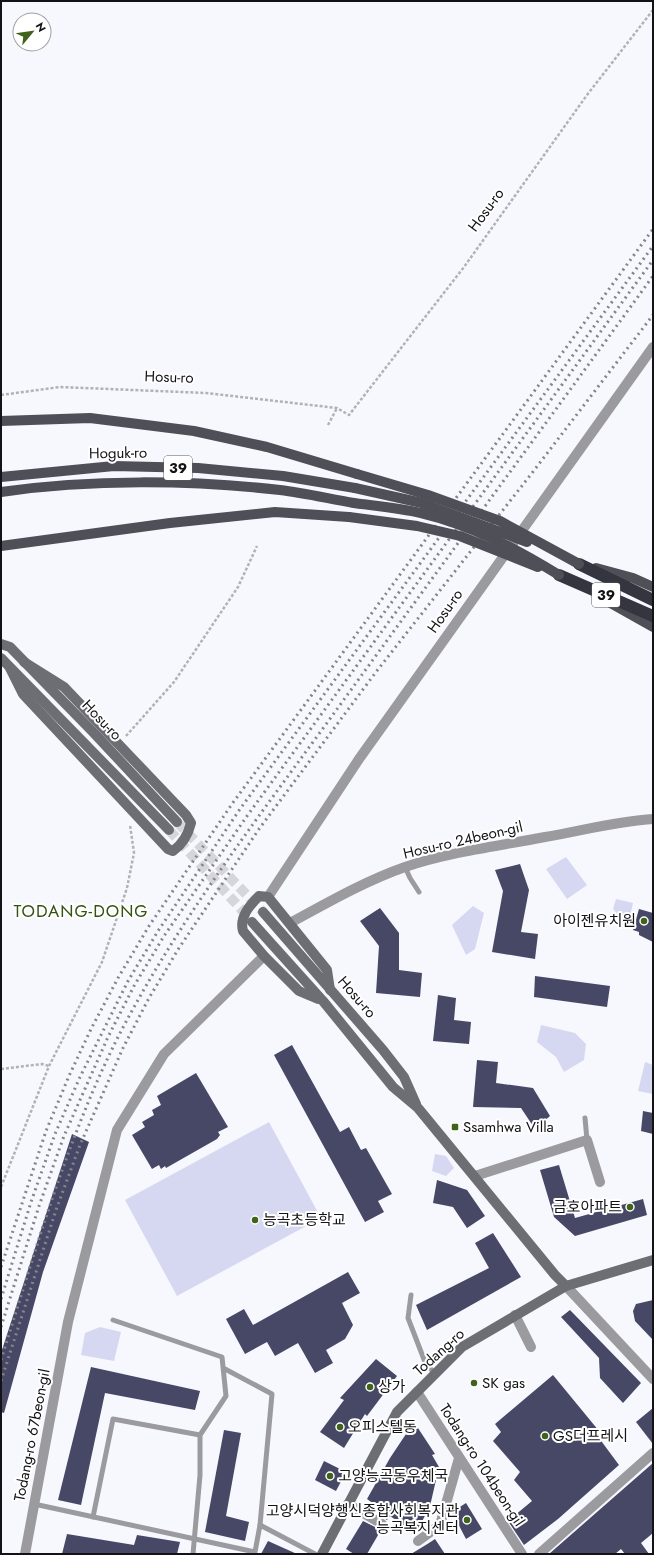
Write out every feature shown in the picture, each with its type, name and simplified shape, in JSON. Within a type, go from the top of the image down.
[{"type":"highway","name":"39","points":[[579,564],[653,600]]},
{"type":"highway","name":"39","points":[[559,575],[653,616]]},
{"type":"main road","points":[[1,421],[90,418],[194,431],[267,447],[428,494],[500,521],[579,564],[633,578],[653,588]]},
{"type":"main road","name":"Hoguk-ro","points":[[1,477],[114,466],[198,468],[283,476],[355,488],[422,503],[491,527],[579,564]]},
{"type":"main road","name":"Hoguk-ro","points":[[1,492],[31,488],[108,484],[202,484],[280,490],[420,513],[470,528],[521,551],[559,575]]},
{"type":"main road","points":[[1,546],[170,523],[275,512],[349,517],[417,526],[460,536],[559,575],[653,627]]},
{"type":"main road","name":"Hosu-ro","points":[[1,644],[10,648],[24,662],[94,733],[177,822]]},
{"type":"main road","name":"Hosu-ro","points":[[1,658],[169,830]]},
{"type":"main road","points":[[10,668],[23,694],[168,849],[173,851],[185,840],[191,823],[186,815],[64,687],[24,662]]},
{"type":"main road","points":[[323,1001],[299,991],[264,956],[242,927],[250,904],[259,896],[268,897],[327,970],[330,990]]},
{"type":"main road","name":"Hosu-ro","points":[[263,912],[404,1077],[418,1108]]},
{"type":"main road","name":"Hosu-ro","points":[[252,922],[323,1001],[393,1087],[418,1108],[555,1275],[566,1286]]},
{"type":"main road","name":"Todang-ro","points":[[322,1554],[397,1412],[462,1347],[515,1314],[566,1286],[653,1260]]},
{"type":"street","name":"Hosu-ro","points":[[268,897],[359,759],[653,347]]},
{"type":"street","name":"Hosu-ro 24beon-gil","points":[[290,923],[326,904],[405,867],[455,855],[608,825],[634,820],[653,819]]},
{"type":"street","name":"Todang-ro 67beon-gil","points":[[25,1554],[68,1322],[117,1130],[164,1054],[264,956]]},
{"type":"street","points":[[475,1176],[587,1140],[600,1182]]},
{"type":"street","points":[[566,1286],[653,1379]]},
{"type":"street","points":[[515,1314],[532,1347]]},
{"type":"street","name":"Todang-ro 104beon-gil","points":[[417,1392],[522,1554]]},
{"type":"street","points":[[539,1554],[653,1453]]},
{"type":"street","points":[[418,1541],[440,1525],[459,1458]]},
{"type":"street","points":[[348,1504],[382,1524]]},
{"type":"lane","points":[[405,867],[419,892]]},
{"type":"lane","points":[[585,1118],[587,1140]]},
{"type":"lane","points":[[412,1295],[408,1318],[425,1362],[435,1374]]},
{"type":"lane","points":[[112,1320],[222,1357],[225,1369],[226,1396],[200,1435],[200,1475],[196,1538],[193,1554]]},
{"type":"lane","points":[[34,1504],[255,1552],[260,1525],[272,1394],[225,1369]]},
{"type":"lane","points":[[93,1518],[113,1419],[200,1435]]},
{"type":"lane","points":[[260,1525],[315,1554]]},
{"type":"path","name":"Hosu-ro","points":[[1,395],[60,387],[206,393],[337,408],[349,415],[464,267],[587,95],[653,10]]},
{"type":"path","points":[[328,425],[337,408]]},
{"type":"path","name":"Hosu-ro","points":[[118,743],[174,682],[238,587],[257,546]]},
{"type":"path","points":[[1,1187],[49,1066],[102,962],[127,888],[134,853],[126,805]]},
{"type":"path","points":[[1,1069],[42,1064],[49,1066]]},
{"type":"shaded area","points":[[566,857],[587,885],[567,899],[546,869]]},
{"type":"shaded area","points":[[616,899],[633,903],[628,926],[613,909]]},
{"type":"shaded area","points":[[473,906],[484,913],[475,949],[466,955],[452,925]]},
{"type":"shaded area","points":[[541,1025],[575,1033],[586,1044],[584,1060],[564,1072],[556,1057],[537,1042]]},
{"type":"shaded area","points":[[645,1062],[653,1065],[653,1094],[638,1091]]},
{"type":"shaded area","points":[[269,1122],[321,1218],[177,1296],[125,1200]]},
{"type":"shaded area","points":[[435,1154],[446,1156],[454,1168],[446,1176],[432,1171]]},
{"type":"shaded area","points":[[100,1327],[121,1332],[114,1361],[81,1355],[85,1333]]},
{"type":"building","points":[[520,864],[529,890],[521,932],[538,934],[535,959],[492,952],[503,891],[495,870]]},
{"type":"building","points":[[380,908],[399,933],[399,970],[422,973],[420,997],[376,993],[379,946],[360,921]]},
{"type":"building","name":"아이젠유치원","points":[[639,909],[653,913],[653,942],[639,935],[639,932],[633,930]]},
{"type":"building","points":[[535,976],[610,986],[607,1007],[534,997]]},
{"type":"building","points":[[438,995],[456,998],[454,1020],[471,1022],[469,1044],[433,1041]]},
{"type":"building","points":[[292,1045],[340,1132],[349,1127],[361,1150],[366,1148],[392,1194],[378,1201],[384,1212],[365,1222],[274,1055]]},
{"type":"building","points":[[477,1060],[498,1062],[496,1083],[533,1088],[550,1116],[535,1129],[521,1108],[473,1107]]},
{"type":"building","points":[[196,1073],[228,1127],[218,1132],[220,1135],[217,1139],[166,1168],[165,1166],[161,1169],[159,1165],[152,1169],[132,1135],[145,1127],[142,1122],[154,1115],[152,1110],[161,1105],[157,1096]]},
{"type":"building","points":[[643,1111],[653,1113],[653,1134],[641,1131]]},
{"type":"building","points":[[72,1134],[89,1142],[43,1272],[4,1413],[1,1412],[1,1353]]},
{"type":"building","name":"금호아파트","points":[[559,1165],[575,1218],[643,1199],[647,1215],[575,1236],[554,1217],[540,1170]]},
{"type":"building","points":[[437,1180],[467,1190],[485,1216],[467,1228],[453,1207],[433,1203]]},
{"type":"building","points":[[493,1233],[521,1277],[427,1330],[416,1305],[489,1268],[475,1243]]},
{"type":"building","points":[[348,1272],[360,1293],[342,1303],[353,1325],[345,1339],[326,1350],[333,1363],[315,1373],[298,1343],[275,1356],[267,1342],[245,1354],[226,1319],[244,1309],[253,1325]]},
{"type":"building","points":[[653,1300],[653,1340],[635,1321],[633,1311],[636,1304]]},
{"type":"building","points":[[570,1310],[641,1383],[623,1403],[600,1378],[599,1358],[561,1317]]},
{"type":"building","points":[[376,1359],[397,1376],[367,1416],[365,1414],[344,1448],[320,1432],[344,1400],[340,1398]]},
{"type":"building","points":[[91,1367],[200,1391],[195,1410],[105,1393],[81,1505],[58,1500]]},
{"type":"building","points":[[553,1375],[599,1431],[596,1434],[619,1465],[558,1519],[524,1545],[508,1521],[532,1501],[514,1480],[520,1472],[493,1441],[501,1432],[495,1424]]},
{"type":"building","points":[[653,1408],[653,1444],[636,1422]]},
{"type":"building","points":[[414,1422],[435,1454],[432,1455],[439,1467],[430,1506],[416,1533],[390,1516],[387,1520],[378,1514],[381,1509],[367,1499],[390,1458]]},
{"type":"building","points":[[224,1430],[241,1433],[226,1516],[249,1522],[245,1541],[205,1532]]},
{"type":"building","name":"고양능곡동우체국","points":[[324,1461],[346,1472],[336,1491],[315,1480]]},
{"type":"building","points":[[653,1463],[653,1533],[641,1543],[649,1554],[625,1554],[621,1549],[615,1554],[549,1554]]},
{"type":"building","name":"고양시덕양행신종합사회복지관 능곡복지센터","points":[[466,1503],[482,1529],[466,1539],[452,1512]]},
{"type":"building","points":[[363,1521],[381,1530],[367,1554],[354,1554],[346,1549]]},
{"type":"building","points":[[67,1534],[134,1545],[137,1535],[180,1542],[177,1554],[62,1554]]},
{"type":"building","points":[[435,1539],[445,1554],[411,1554],[429,1543]]},
{"type":"building","points":[[268,1541],[297,1554],[261,1554]]},
{"type":"tunnel","points":[[177,822],[263,912]]},
{"type":"tunnel","points":[[169,830],[250,919]]},
{"type":"railway","points":[[1,1267],[46,1131],[69,1076],[91,1029],[118,978],[149,926],[232,804],[653,229]]},
{"type":"railway","points":[[1,1299],[31,1202],[55,1134],[80,1077],[128,981],[158,931],[240,809],[653,246]]},
{"type":"railway","points":[[1,1327],[39,1206],[64,1136],[108,1037],[134,986],[164,936],[247,816],[653,260]]},
{"type":"railway","points":[[1,1360],[52,1198],[82,1118],[116,1041],[166,953],[221,869],[250,828],[653,276]]},
{"type":"railway","points":[[1,1381],[56,1210],[80,1145],[123,1048],[149,998],[179,948],[259,829],[376,672],[532,473],[653,315]]},
{"type":"place","name":"아이젠유치원","points":[[644,921]]},
{"type":"place","name":"Ssamhwa Villa","points":[[455,1127]]},
{"type":"place","name":"금호아파트","points":[[630,1207]]},
{"type":"place","name":"능곡초등학교","points":[[255,1220]]},
{"type":"place","name":"SK gas","points":[[474,1383]]},
{"type":"place","name":"상가","points":[[370,1387]]},
{"type":"place","name":"오피스텔동","points":[[340,1427]]},
{"type":"place","name":"GS더프레시","points":[[545,1436]]},
{"type":"place","name":"고양능곡동우체국","points":[[330,1476]]},
{"type":"place","name":"고양시덕양행신종합사회복지관 능곡복지센터","points":[[467,1520]]},
{"type":"district","name":"TODANG-DONG","points":[[81,911]]}]
